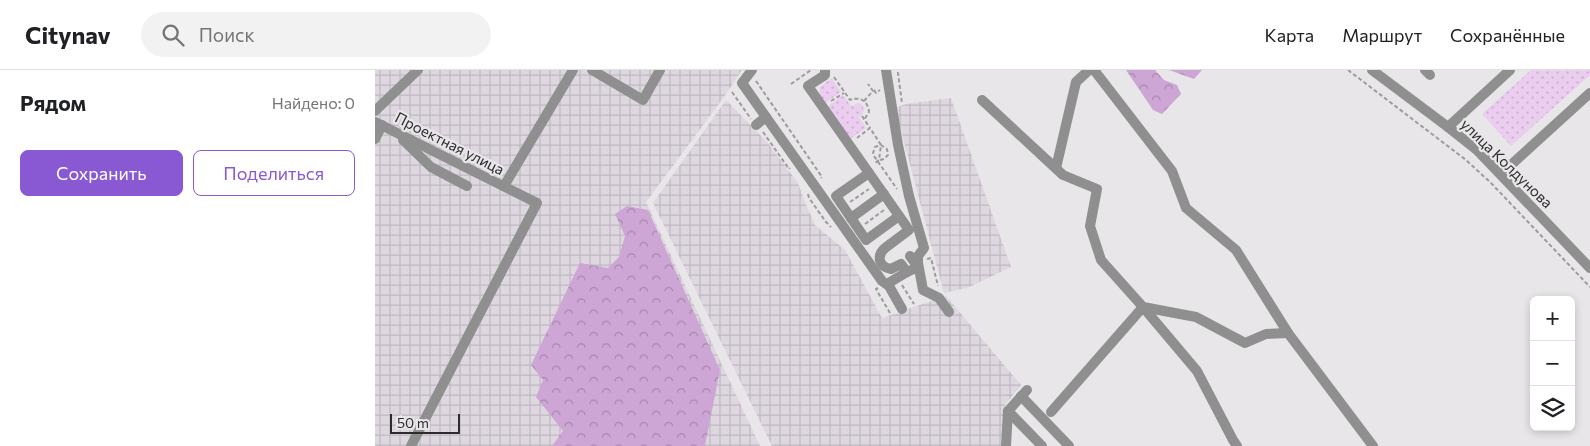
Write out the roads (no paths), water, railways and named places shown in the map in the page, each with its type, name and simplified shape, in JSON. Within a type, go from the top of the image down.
[{"type":"street","points":[[375,111],[418,70]]},
{"type":"street","points":[[507,188],[573,70]]},
{"type":"street","points":[[592,70],[643,100],[660,70]]},
{"type":"street","points":[[825,70],[825,75],[809,86],[909,230],[882,250],[879,257],[884,267],[891,269],[901,264],[903,276]]},
{"type":"street","points":[[886,70],[897,145],[924,248],[918,256],[921,264],[923,290],[939,298],[949,312]]},
{"type":"street","name":"улица Колдунова","points":[[1372,70],[1477,150],[1590,268]]},
{"type":"street","points":[[1448,127],[1510,70]]},
{"type":"street","points":[[1056,168],[1077,82],[1086,71],[1172,171],[1186,208],[1236,250],[1288,333],[1373,446]]},
{"type":"street","points":[[752,74],[742,83],[902,309]]},
{"type":"street","points":[[1501,174],[1590,93]]},
{"type":"street","points":[[982,100],[1063,175],[1097,189],[1090,226],[1101,260],[1197,371],[1237,446]]},
{"type":"street","points":[[756,125],[767,117]]},
{"type":"street","points":[[375,139],[378,124]]},
{"type":"street","name":"Проектная улица","points":[[378,124],[537,204],[411,446]]},
{"type":"street","points":[[395,132],[431,167],[467,186]]},
{"type":"street","points":[[868,171],[836,196],[843,207],[866,240],[899,216]]},
{"type":"street","points":[[851,218],[884,194]]},
{"type":"street","points":[[910,256],[921,264]]},
{"type":"street","points":[[884,285],[903,276],[921,264]]},
{"type":"street","points":[[1143,307],[1195,317],[1245,343],[1266,334],[1288,333]]},
{"type":"street","points":[[1051,412],[1143,307]]},
{"type":"street","points":[[1006,446],[1008,411],[1024,393],[1069,446]]},
{"type":"street","points":[[1008,411],[1042,446]]}]
